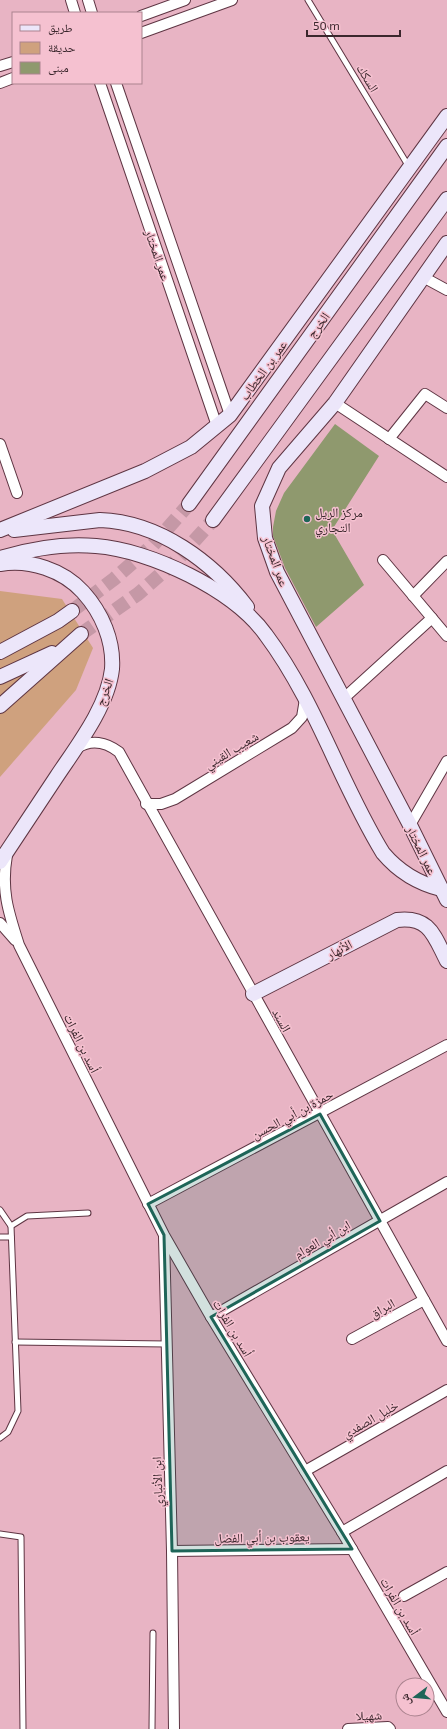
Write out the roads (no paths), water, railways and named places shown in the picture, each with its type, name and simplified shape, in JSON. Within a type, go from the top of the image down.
[{"type":"street","points":[[71,0],[75,12]]},
{"type":"street","points":[[88,0],[92,12]]},
{"type":"street","points":[[142,16],[185,0]]},
{"type":"street","points":[[142,33],[232,0]]},
{"type":"street","points":[[0,66],[12,62]]},
{"type":"street","points":[[0,83],[12,78]]},
{"type":"street","name":"عمر المختار","points":[[100,84],[216,426]]},
{"type":"street","name":"عمر المختار","points":[[116,84],[230,415]]},
{"type":"street","name":"عمر بن الخطاب","points":[[0,531],[145,471],[191,447],[230,415],[447,116]]},
{"type":"street","name":"الخرج","points":[[189,504],[447,146]]},
{"type":"street","points":[[214,520],[447,198]]},
{"type":"street","name":"عمر المختار","points":[[444,891],[277,572],[265,538],[262,506],[279,468],[335,403],[447,242]]},
{"type":"street","points":[[423,277],[447,290]]},
{"type":"street","points":[[389,438],[425,394],[447,408]]},
{"type":"street","points":[[335,403],[447,477]]},
{"type":"street","points":[[0,444],[17,493]]},
{"type":"street","points":[[0,531],[100,520],[114,520],[140,526],[176,544],[209,567],[240,598],[266,634],[303,693],[383,853],[408,877],[444,891]]},
{"type":"street","points":[[0,558],[29,551],[74,546],[96,546],[138,554],[179,570],[204,584],[234,604],[266,634]]},
{"type":"street","points":[[383,560],[447,636]]},
{"type":"street","points":[[413,596],[447,562]]},
{"type":"street","name":"الخرج","points":[[0,564],[28,564],[39,566],[61,575],[71,582],[88,598],[105,625],[112,657],[110,681],[102,704],[75,749],[0,862]]},
{"type":"street","points":[[0,652],[58,621],[72,611]]},
{"type":"street","points":[[343,699],[432,618]]},
{"type":"street","points":[[0,677],[54,651],[81,634],[0,705]]},
{"type":"street","name":"شعيب القيني","points":[[146,804],[161,804],[175,799],[292,728],[299,721],[304,711],[303,693]]},
{"type":"street","name":"السند","points":[[75,749],[92,742],[106,744],[119,752],[146,804],[447,1341]]},
{"type":"street","points":[[410,825],[447,761]]},
{"type":"street","name":"أسد بن الفرات","points":[[8,850],[4,871],[6,908],[19,945],[148,1204],[211,1317],[342,1532],[447,1712]]},
{"type":"street","name":"الأنهار","points":[[253,994],[391,922],[405,919],[414,919],[429,926],[447,961]]},
{"type":"street","name":"أسد بن الفرات","points":[[0,923],[19,945]]},
{"type":"street","name":"حمزة بن أبي الحسن","points":[[148,1204],[320,1114],[447,1045]]},
{"type":"street","name":"ابن أبي العوام","points":[[211,1317],[447,1182]]},
{"type":"street","name":"ابن الأنباري","points":[[164,1235],[172,1551],[174,1729]]},
{"type":"street","name":"البراق","points":[[352,1339],[424,1300]]},
{"type":"street","name":"خليل الصفدي","points":[[305,1471],[447,1390]]},
{"type":"street","points":[[342,1532],[447,1471]]},
{"type":"street","name":"يعقوب بن أبي الفضل","points":[[172,1551],[352,1549]]},
{"type":"street","points":[[404,1596],[447,1572]]},
{"type":"street","name":"شهيلا","points":[[348,1729],[388,1727],[390,1729]]},
{"type":"lane","name":"السكك","points":[[308,0],[410,167]]},
{"type":"lane","points":[[0,1210],[11,1226],[18,1410],[8,1432],[0,1438]]},
{"type":"lane","points":[[11,1226],[27,1216],[88,1212]]},
{"type":"lane","points":[[0,1237],[11,1237]]},
{"type":"lane","points":[[15,1342],[166,1344]]},
{"type":"lane","points":[[0,1534],[21,1537],[23,1729]]},
{"type":"lane","points":[[152,1729],[153,1633]]},
{"type":"tunnel","points":[[72,611],[114,579],[153,545],[189,504]]},
{"type":"tunnel","points":[[81,634],[138,594],[178,559],[213,520]]},
{"type":"place","name":"مركز الريل التجاري","points":[[307,519]]}]
